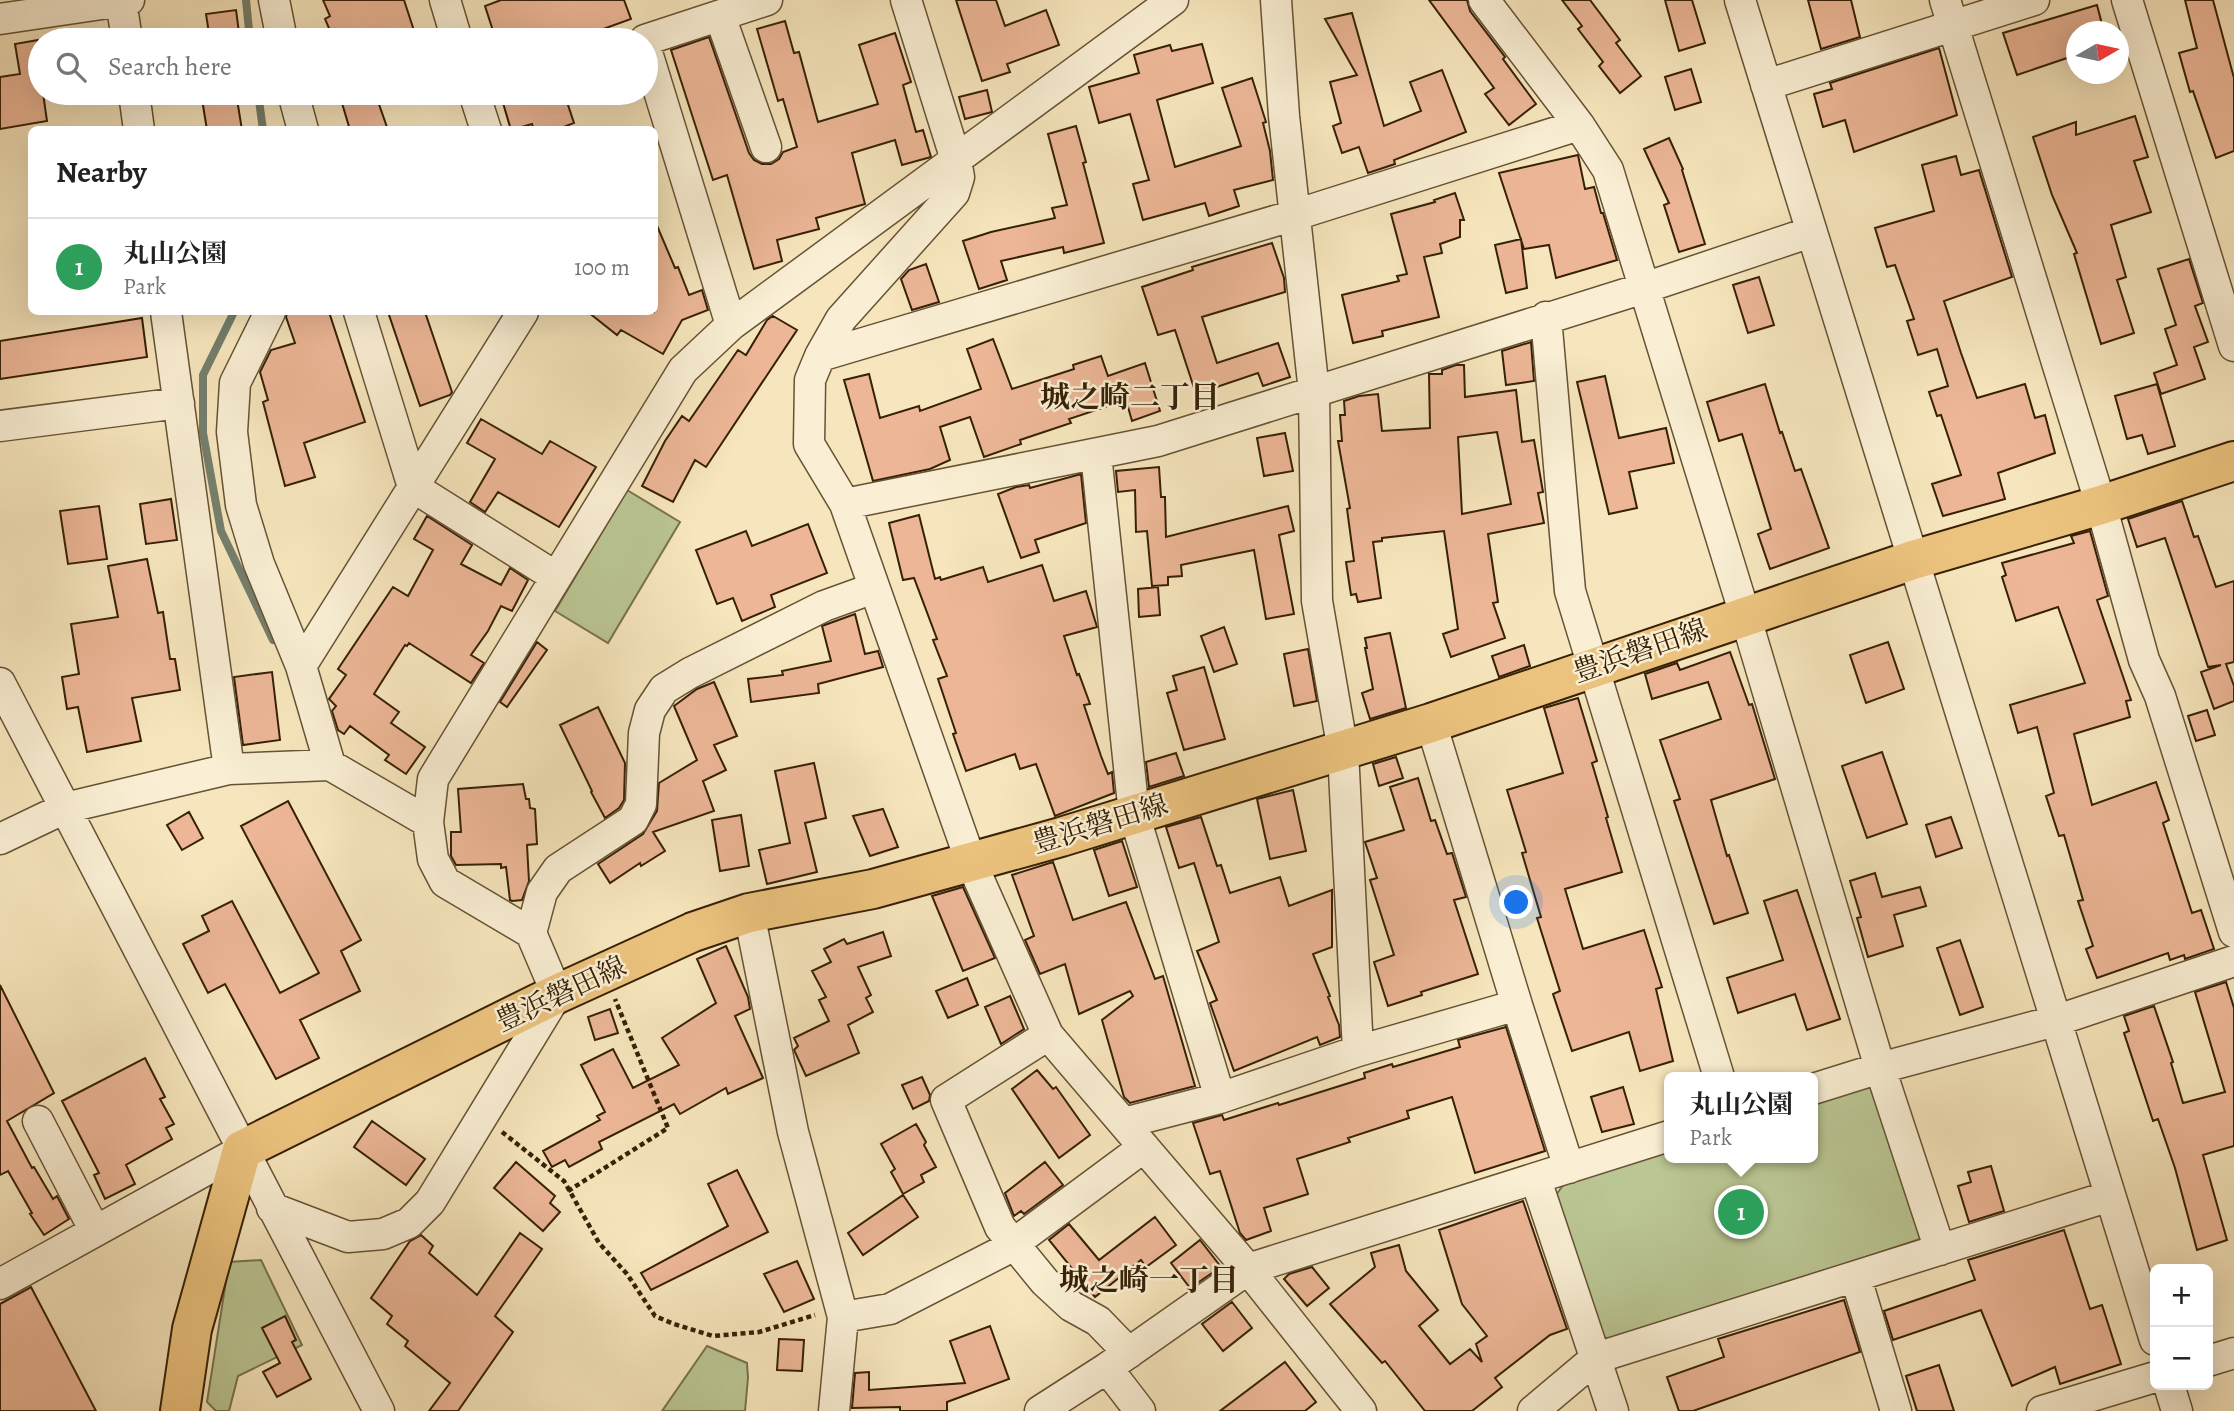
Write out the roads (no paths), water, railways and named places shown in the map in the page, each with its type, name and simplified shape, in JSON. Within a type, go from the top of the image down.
[{"type":"main road","name":"豊浜磐田線","points":[[242,1150],[557,995],[693,932],[749,913],[873,889],[971,862],[1343,751],[1913,560],[2101,505],[2234,461]]},
{"type":"main road","points":[[185,1407],[192,1329],[242,1150]]},
{"type":"street","points":[[274,0],[280,28]]},
{"type":"street","points":[[445,0],[453,28]]},
{"type":"street","points":[[658,36],[767,0]]},
{"type":"street","points":[[906,0],[959,177],[954,193],[841,319],[820,356],[810,380],[809,444],[845,504],[971,862],[1048,1035],[1248,1269],[1361,1411]]},
{"type":"street","points":[[272,1208],[348,1237],[383,1234],[409,1223],[430,1202],[557,995],[531,933],[445,882],[433,859],[428,822],[433,779],[683,370],[731,325],[1173,0]]},
{"type":"street","points":[[1276,0],[1284,116],[1314,392],[1317,601],[1343,751],[1358,1051]]},
{"type":"street","points":[[1484,0],[1578,125],[1608,170],[1745,615],[1880,1068],[1940,1250]]},
{"type":"street","points":[[1740,0],[2151,1327]]},
{"type":"street","points":[[1766,85],[1949,13],[2034,0]]},
{"type":"street","points":[[2127,0],[2234,346]]},
{"type":"street","points":[[0,19],[123,1],[126,28]]},
{"type":"street","points":[[1949,13],[2101,505],[2144,660],[2160,696],[2234,932]]},
{"type":"street","points":[[720,16],[766,147]]},
{"type":"street","points":[[658,88],[731,325]]},
{"type":"street","points":[[136,105],[138,126]]},
{"type":"street","points":[[293,105],[294,126]]},
{"type":"street","points":[[296,105],[302,126]]},
{"type":"street","points":[[480,105],[485,126]]},
{"type":"street","points":[[820,356],[1295,215],[1578,125]]},
{"type":"street","points":[[845,504],[1158,441],[1644,288],[1811,232]]},
{"type":"street","points":[[166,315],[229,769]]},
{"type":"street","points":[[269,315],[235,383],[232,432],[241,506],[259,564],[301,666],[330,765]]},
{"type":"street","points":[[360,315],[413,487],[556,577]]},
{"type":"street","points":[[301,666],[521,315]]},
{"type":"street","points":[[1546,317],[1570,591],[1717,1072]]},
{"type":"street","points":[[0,426],[179,402]]},
{"type":"street","points":[[1096,454],[1134,814],[1220,1098]]},
{"type":"street","points":[[531,933],[542,892],[558,869],[633,820],[641,804],[644,733],[650,710],[664,690],[690,673],[824,606],[874,588]]},
{"type":"street","points":[[0,683],[379,1411]]},
{"type":"street","points":[[1432,723],[1569,1168]]},
{"type":"street","points":[[0,839],[65,808],[229,769],[330,765],[428,822]]},
{"type":"street","points":[[749,913],[793,1132],[842,1312],[834,1411]]},
{"type":"street","points":[[1818,1087],[2055,1021],[2234,961]]},
{"type":"street","points":[[1124,1123],[1220,1098],[1358,1051],[1517,1005]]},
{"type":"street","points":[[1048,1035],[946,1100],[1000,1227],[1045,1282],[1071,1306],[1098,1321],[1140,1411]]},
{"type":"street","points":[[38,1121],[95,1231]]},
{"type":"street","points":[[1040,1411],[1248,1269],[1664,1138]]},
{"type":"street","points":[[842,1312],[890,1309],[1014,1244],[1144,1147]]},
{"type":"street","points":[[0,1284],[242,1150]]},
{"type":"street","points":[[1536,1180],[1613,1411]]},
{"type":"street","points":[[1532,1411],[1596,1358],[2110,1196]]},
{"type":"street","points":[[1856,1278],[1896,1411]]},
{"type":"street","points":[[2213,1359],[2234,1353]]},
{"type":"street","points":[[2042,1411],[2150,1379]]},
{"type":"street","points":[[2171,1390],[2177,1411]]},
{"type":"waterway","points":[[246,0],[249,28]]},
{"type":"waterway","points":[[260,105],[262,126]]},
{"type":"waterway","points":[[233,315],[203,375],[203,433],[221,531],[273,640]]},
{"type":"place","name":"丸山公園","points":[[1741,1212]]},
{"type":"district","name":"城之崎二丁目","points":[[1130,397]]},
{"type":"district","name":"城之崎一丁目","points":[[1149,1280]]}]
